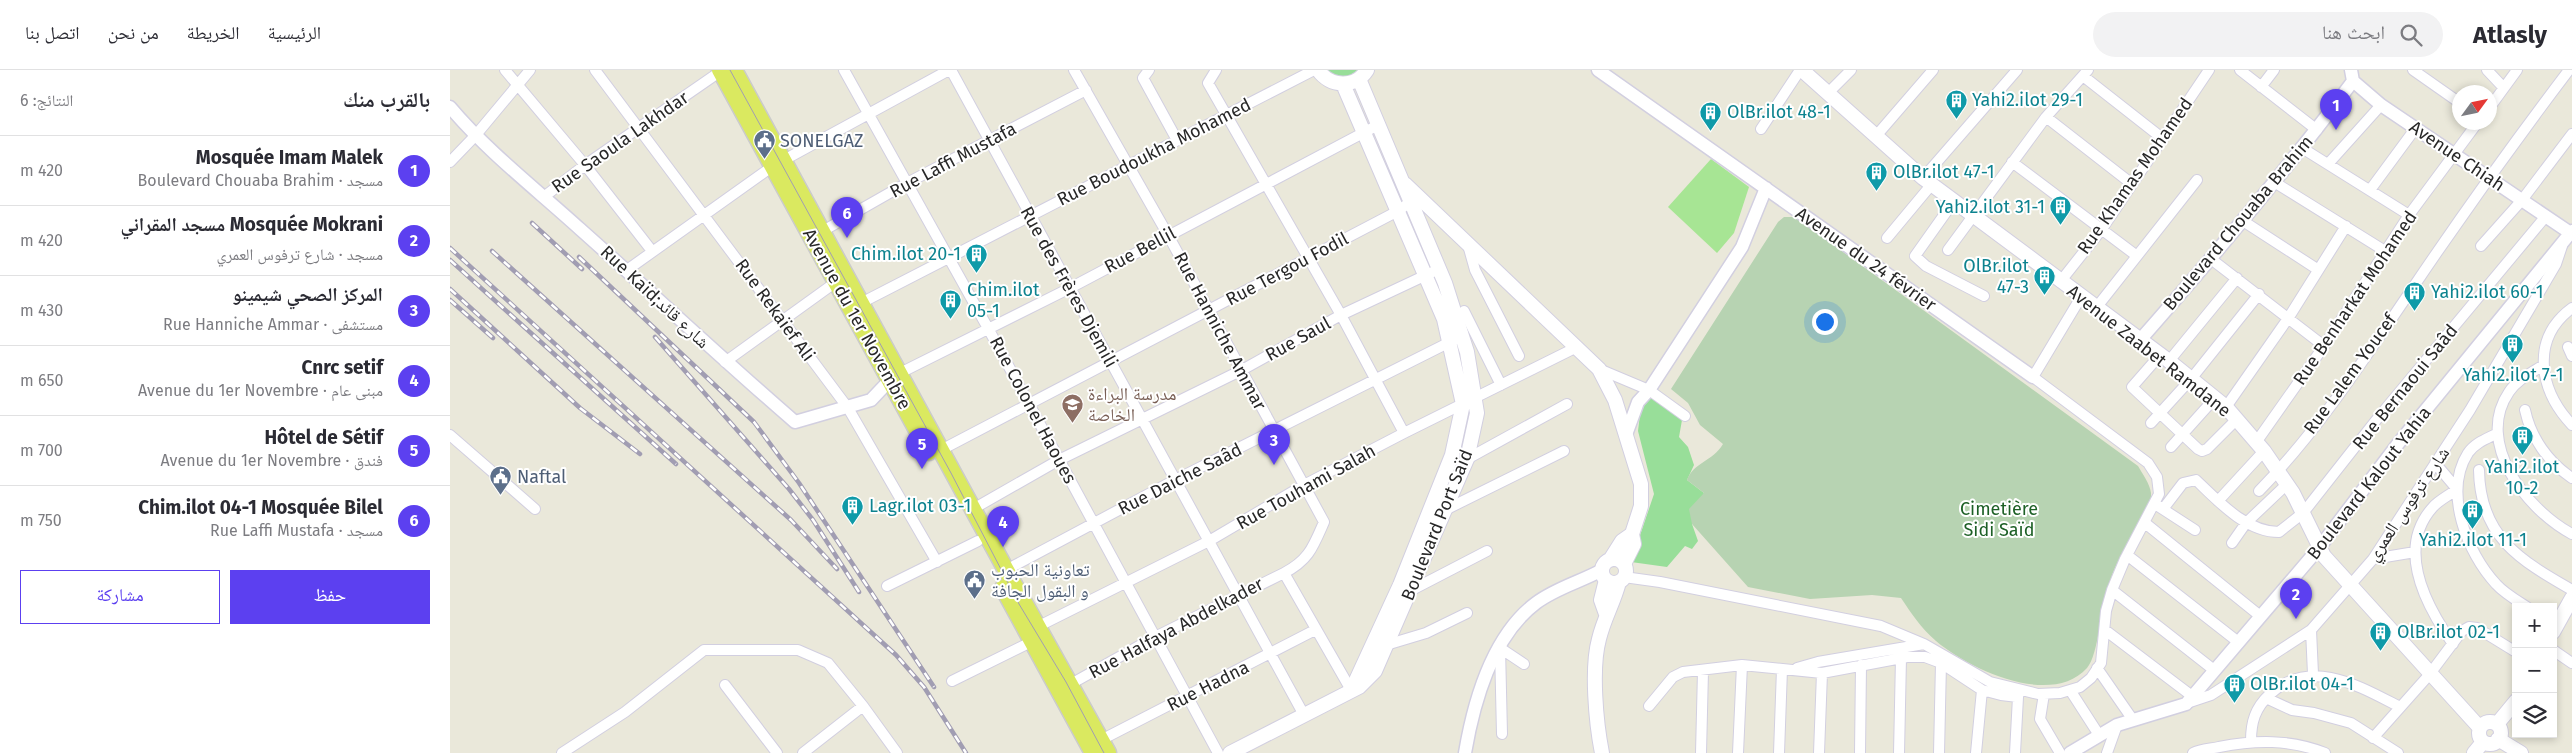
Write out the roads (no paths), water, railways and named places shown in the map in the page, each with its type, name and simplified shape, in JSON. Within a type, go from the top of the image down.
[{"type":"main road","points":[[725,70],[778,163]]},
{"type":"main road","points":[[1316,70],[1328,80],[1343,84],[1363,74],[1378,125],[1410,202],[1433,272],[1444,320],[1456,339],[1469,401],[1452,455],[1392,603],[1351,690]]},
{"type":"main road","name":"Avenue Zaabet Ramdane","points":[[1801,70],[1927,181],[2164,358],[2226,407],[2260,446],[2286,484],[2303,513],[2319,548],[2350,586],[2482,735]]},
{"type":"main road","points":[[1343,84],[1398,211],[1433,272]]},
{"type":"main road","name":"Avenue du 1er Novembre","points":[[778,163],[821,232],[861,303],[895,377],[978,540],[1101,749]]},
{"type":"main road","name":"Avenue du 1er Novembre","points":[[778,163],[836,282],[941,450],[1006,570],[1034,635],[1069,685],[1101,749]]},
{"type":"main road","points":[[1401,180],[1599,369],[1615,400],[1626,432],[1642,495],[1632,534],[1622,541],[1614,572],[1601,600],[1606,614],[1598,642],[1595,680],[1597,721],[1602,753]]},
{"type":"main road","name":"Boulevard Port Saïd","points":[[1230,753],[1359,686],[1375,671],[1467,459],[1477,413],[1469,401]]},
{"type":"main road","points":[[2557,623],[2571,605]]},
{"type":"main road","points":[[2497,724],[2512,706]]},
{"type":"main road","points":[[2474,753],[2487,722],[2497,724]]},
{"type":"main road","points":[[2497,724],[2500,730],[2498,740]]},
{"type":"main road","points":[[2482,735],[2490,744],[2498,740]]},
{"type":"main road","points":[[2498,740],[2522,753]]},
{"type":"street","points":[[505,70],[516,86],[585,165],[652,252]]},
{"type":"street","points":[[450,162],[475,136],[530,70]]},
{"type":"street","name":"Rue Rekaïef Ali","points":[[595,70],[848,408],[937,562]]},
{"type":"street","name":"Rue Saoula Lakhdar","points":[[545,196],[585,165],[725,70]]},
{"type":"street","name":"Rue Colonel Haoues","points":[[844,70],[1029,403],[1218,753]]},
{"type":"street","points":[[627,270],[778,163],[950,70]]},
{"type":"street","name":"Rue des Frères Djemili","points":[[950,70],[1304,715]]},
{"type":"street","name":"Rue Hanniche Ammar","points":[[1074,70],[1168,235],[1324,522],[1311,552],[1300,565],[1284,572]]},
{"type":"street","points":[[1149,70],[1143,78],[1177,140]]},
{"type":"street","points":[[1216,70],[1208,83],[1377,378],[1404,433]]},
{"type":"street","name":"Rue Boudoukha Mohamed","points":[[861,303],[1316,70]]},
{"type":"street","name":"Avenue du 24 février","points":[[1598,70],[2033,377],[2132,448],[2148,463],[2157,477],[2159,494],[2127,555],[2112,590],[2106,611],[2101,663],[2097,668]]},
{"type":"street","points":[[1761,129],[1801,70]]},
{"type":"street","points":[[1828,93],[1851,70]]},
{"type":"street","points":[[1876,136],[1932,70]]},
{"type":"street","points":[[1888,238],[1927,181],[2017,70]]},
{"type":"street","name":"Rue Khamas Mohamed","points":[[2060,282],[2102,229],[2209,70]]},
{"type":"street","points":[[2240,70],[2317,130]]},
{"type":"street","points":[[2261,87],[2274,70]]},
{"type":"street","points":[[2413,70],[2452,97]]},
{"type":"street","points":[[2487,70],[2503,87]]},
{"type":"street","points":[[2497,96],[2517,70]]},
{"type":"street","name":"Rue Lalem Youcef","points":[[2259,492],[2278,472],[2352,377],[2488,177],[2569,70]]},
{"type":"street","points":[[1948,250],[2046,117],[2085,73],[2162,138]]},
{"type":"street","name":"Avenue Chiah","points":[[2352,75],[2381,105],[2546,216],[2570,235]]},
{"type":"street","name":"Boulevard Chouaba Brahim","points":[[2140,340],[2212,259],[2317,130],[2352,75]]},
{"type":"street","name":"Rue Laffi Mustafa","points":[[821,232],[907,184],[1086,90]]},
{"type":"street","points":[[2328,164],[2381,105]]},
{"type":"street","name":"Rue Kaïd;شارع قائد","points":[[450,107],[475,136],[545,196],[725,362],[795,422],[848,408]]},
{"type":"street","points":[[2046,117],[2132,184]]},
{"type":"street","name":"Rue Bellil","points":[[895,377],[1070,288],[1378,125]]},
{"type":"street","points":[[2370,190],[2415,128]]},
{"type":"street","name":"Rue Benharkat Mohamed","points":[[2218,501],[2260,446],[2409,215],[2472,130]]},
{"type":"street","points":[[2481,246],[2522,200],[2572,134]]},
{"type":"street","points":[[2302,148],[2409,215]]},
{"type":"street","points":[[2012,162],[2137,256]]},
{"type":"street","points":[[2096,308],[2197,180]]},
{"type":"street","points":[[2274,182],[2385,251]]},
{"type":"street","points":[[1626,432],[1638,402],[1649,390],[1742,247],[1766,188]]},
{"type":"street","points":[[1954,201],[1915,256],[1935,271],[1984,296]]},
{"type":"street","name":"Rue Tergou Fodil","points":[[941,450],[1029,403],[1111,363],[1398,211],[1410,202]]},
{"type":"street","name":"Rue Bernaoui Saâd","points":[[2246,523],[2279,532],[2303,513],[2377,419],[2546,216]]},
{"type":"street","points":[[2243,221],[2317,269]]},
{"type":"street","points":[[2226,407],[2289,317],[2317,269],[2346,226]]},
{"type":"street","name":"شارع ترفوس العمري","points":[[2189,700],[2211,695],[2311,630],[2373,558],[2470,410],[2556,264],[2570,235]]},
{"type":"street","name":"Boulevard Kalout Yahia","points":[[2189,700],[2259,615],[2319,548],[2397,445],[2570,235]]},
{"type":"street","points":[[1468,244],[1475,270],[1519,356]]},
{"type":"street","points":[[2212,259],[2324,346]]},
{"type":"street","name":"Rue Saul","points":[[973,509],[1059,460],[1242,370],[1341,315],[1433,272]]},
{"type":"street","points":[[2237,278],[2164,358],[2132,388],[2202,451],[2207,449],[2237,419]]},
{"type":"street","points":[[725,362],[782,319],[836,282]]},
{"type":"street","points":[[2151,423],[2191,379],[2259,294]]},
{"type":"street","points":[[2033,377],[2081,297]]},
{"type":"street","points":[[2572,308],[2557,322],[2548,336],[2542,366],[2550,392],[2561,413],[2572,425]]},
{"type":"street","points":[[1464,311],[1501,385]]},
{"type":"street","name":"Rue Daiche Saâd","points":[[1006,570],[1175,480],[1456,339]]},
{"type":"street","name":"Rue Touhami Salah","points":[[952,681],[1126,584],[1209,541],[1304,485],[1575,348]]},
{"type":"street","points":[[2542,366],[2517,382],[2508,392],[2499,413],[2496,434],[2506,464],[2519,486],[2543,514],[2572,534]]},
{"type":"street","points":[[1599,369],[1649,390],[1684,416]]},
{"type":"street","points":[[848,408],[871,400],[895,377]]},
{"type":"street","points":[[2171,447],[2215,398]]},
{"type":"street","points":[[1467,459],[1567,404]]},
{"type":"street","points":[[2525,410],[2528,427],[2540,448],[2559,470],[2572,478]]},
{"type":"street","points":[[2496,434],[2480,442],[2469,452],[2460,471],[2457,489],[2461,519],[2482,565],[2496,584],[2522,603]]},
{"type":"street","points":[[451,438],[535,509]]},
{"type":"street","points":[[1445,510],[1564,451]]},
{"type":"street","points":[[2435,463],[2457,489]]},
{"type":"street","points":[[2479,470],[2480,492],[2487,517],[2504,543],[2526,563],[2572,590]]},
{"type":"street","points":[[2163,510],[2183,484],[2190,480],[2196,480],[2218,501],[2246,523]]},
{"type":"street","points":[[2232,543],[2246,523],[2286,484]]},
{"type":"street","points":[[2453,644],[2427,603],[2419,578],[2415,552],[2418,530],[2433,507],[2457,489]]},
{"type":"street","points":[[2154,504],[2195,530]]},
{"type":"street","points":[[2145,523],[2259,615]]},
{"type":"street","points":[[887,586],[978,540]]},
{"type":"street","points":[[1392,603],[1410,591],[1487,551]]},
{"type":"street","points":[[2373,558],[2415,552]]},
{"type":"street","points":[[2127,555],[2238,641]]},
{"type":"street","points":[[1284,572],[1315,630],[1351,690]]},
{"type":"street","name":"Rue Halfaya Abdelkader","points":[[1069,685],[1155,637],[1284,572]]},
{"type":"street","points":[[1465,753],[1479,695],[1490,666],[1517,619],[1537,602],[1560,588],[1614,572],[1881,626],[1924,644],[1990,682],[2019,694]]},
{"type":"street","points":[[2112,590],[2214,670]]},
{"type":"street","points":[[1386,645],[1426,633],[1467,613]]},
{"type":"street","points":[[2373,738],[2429,674],[2462,631],[2469,627],[2477,628],[2512,650]]},
{"type":"street","name":"Rue Hadna","points":[[1101,749],[1188,697],[1315,630]]},
{"type":"street","points":[[2105,630],[2189,700]]},
{"type":"street","points":[[2311,630],[2313,674]]},
{"type":"street","points":[[1787,670],[1818,662],[1924,644]]},
{"type":"street","points":[[1500,648],[1524,664]]},
{"type":"street","points":[[1500,648],[1502,734]]},
{"type":"street","points":[[562,753],[625,712],[704,650],[798,650],[828,663],[863,706],[897,753]]},
{"type":"street","points":[[2557,653],[2572,663]]},
{"type":"street","points":[[1648,706],[1673,677],[1683,672],[1742,665],[1822,673],[1901,658],[1926,657],[1942,663],[1982,690],[2002,696],[2060,694],[2080,687],[2091,678],[2097,668],[2132,720]]},
{"type":"street","points":[[1899,753],[1901,658]]},
{"type":"street","points":[[1939,753],[1942,663]]},
{"type":"street","points":[[1738,753],[1742,665]]},
{"type":"street","points":[[1860,753],[1861,665]]},
{"type":"street","points":[[1780,753],[1787,670]]},
{"type":"street","points":[[1701,753],[1703,671]]},
{"type":"street","points":[[1819,753],[1822,673]]},
{"type":"street","points":[[2251,742],[2251,725],[2260,704],[2281,684],[2313,674],[2364,689],[2400,707]]},
{"type":"street","points":[[725,685],[777,753]]},
{"type":"street","points":[[1976,753],[1982,690]]},
{"type":"street","points":[[2070,690],[2099,735]]},
{"type":"street","points":[[2014,753],[2019,694]]},
{"type":"street","points":[[2044,694],[2040,718],[2060,753]]},
{"type":"street","points":[[2266,698],[2292,710],[2314,713],[2351,724],[2398,753]]},
{"type":"street","points":[[2070,753],[2117,725],[2189,700]]},
{"type":"street","points":[[803,753],[863,706]]},
{"type":"street","points":[[2107,753],[2117,725]]},
{"type":"street","points":[[2193,753],[2251,742],[2285,742],[2310,747],[2325,753]]},
{"type":"tram line","points":[[730,70],[951,473],[1019,604],[1066,682],[1104,753]]},
{"type":"railway","points":[[532,223],[582,269]]},
{"type":"railway","points":[[450,248],[896,655],[924,687],[966,753]]},
{"type":"railway","points":[[492,251],[791,520],[837,569]]},
{"type":"railway","points":[[579,257],[754,422],[799,483],[934,687]]},
{"type":"railway","points":[[450,260],[676,464]]},
{"type":"railway","points":[[450,289],[580,408],[640,454]]},
{"type":"railway","points":[[450,300],[493,338]]},
{"type":"railway","points":[[655,337],[789,489],[813,520],[859,592]]},
{"type":"place","name":"Yahi2.ilot 29-1","points":[[1956,119]]},
{"type":"place","name":"Mosquée Imam Malek","points":[[2336,130]]},
{"type":"place","name":"OlBr.ilot 48-1","points":[[1711,131]]},
{"type":"place","name":"SONELGAZ","points":[[764,160]]},
{"type":"place","name":"OlBr.ilot 47-1","points":[[1877,191]]},
{"type":"place","name":"Yahi2.ilot 31-1","points":[[2061,226]]},
{"type":"place","name":"Chim.ilot 04-1 Mosquée Bilel","points":[[847,238]]},
{"type":"place","name":"Chim.ilot 20-1","points":[[977,273]]},
{"type":"place","name":"OlBr.ilot 47-3","points":[[2045,295]]},
{"type":"place","name":"Yahi2.ilot 60-1","points":[[2415,311]]},
{"type":"place","name":"Chim.ilot 05-1","points":[[951,319]]},
{"type":"place","name":"Yahi2.ilot 7-1","points":[[2513,364]]},
{"type":"place","name":"مدرسة البراءة الخاصة","points":[[1072,423]]},
{"type":"place","name":"Yahi2.ilot 10-2","points":[[2522,456]]},
{"type":"place","name":"المركز الصحي شيمينو","points":[[1274,465]]},
{"type":"place","name":"Hôtel de Sétif","points":[[922,469]]},
{"type":"place","name":"Naftal","points":[[501,496]]},
{"type":"place","name":"Lagr.ilot 03-1","points":[[853,525]]},
{"type":"place","name":"Yahi2.ilot 11-1","points":[[2473,529]]},
{"type":"place","name":"Cnrc setif","points":[[1003,547]]},
{"type":"place","name":"تعاونية الحبوب و البقول الجافة","points":[[975,599]]},
{"type":"place","name":"Mosquée Mokrani مسجد المقراني","points":[[2296,619]]},
{"type":"place","name":"OlBr.ilot 02-1","points":[[2381,651]]},
{"type":"place","name":"OlBr.ilot 04-1","points":[[2234,703]]},
{"type":"park label","name":"Cimetière Sidi Saïd","points":[[1999,519]]}]
